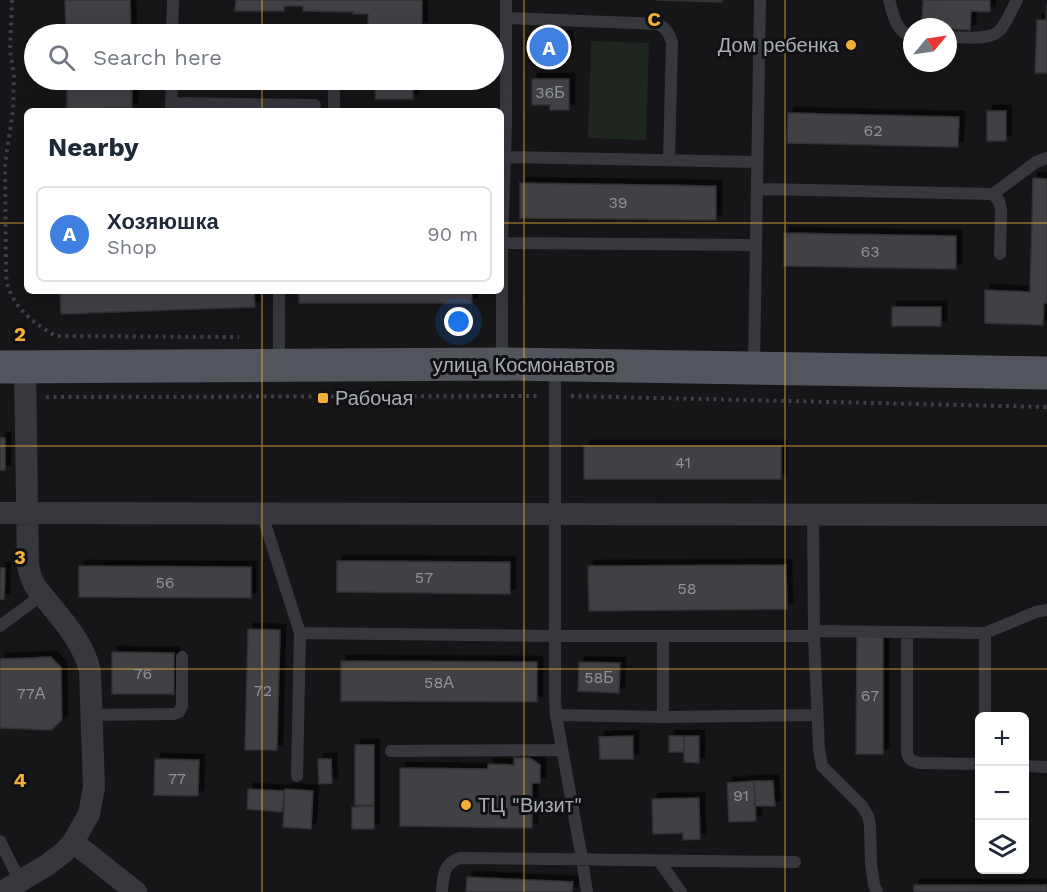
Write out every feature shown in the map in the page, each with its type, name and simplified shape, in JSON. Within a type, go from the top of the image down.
[{"type":"main road","name":"улица Космонавтов","points":[[17,377],[279,351],[502,364],[556,380],[754,368],[1047,373]]},
{"type":"street","points":[[11,886],[64,852],[73,842],[89,814],[94,788],[90,671],[87,658],[80,645],[42,595],[31,577],[28,566],[27,513],[17,377]]},
{"type":"street","points":[[0,513],[1047,515]]},
{"type":"street","points":[[73,842],[136,892]]},
{"type":"lane","points":[[172,24],[173,0]]},
{"type":"lane","points":[[504,89],[506,0]]},
{"type":"lane","points":[[754,368],[760,0]]},
{"type":"lane","points":[[889,0],[897,26],[903,33]]},
{"type":"lane","points":[[957,37],[983,38],[999,32],[1017,0]]},
{"type":"lane","points":[[506,18],[658,24],[664,27],[669,32],[672,42],[669,160]]},
{"type":"lane","points":[[172,90],[171,107],[315,105]]},
{"type":"lane","points":[[334,90],[334,108]]},
{"type":"lane","points":[[503,108],[504,90]]},
{"type":"lane","points":[[504,136],[506,157],[504,194]]},
{"type":"lane","points":[[506,157],[757,162]]},
{"type":"lane","points":[[757,189],[993,194],[1036,162],[1047,158]]},
{"type":"lane","points":[[993,194],[999,201],[1001,210],[1000,254]]},
{"type":"lane","points":[[504,243],[756,245]]},
{"type":"lane","points":[[279,294],[279,351]]},
{"type":"lane","points":[[502,294],[502,364]]},
{"type":"lane","points":[[556,380],[556,715],[587,892]]},
{"type":"lane","points":[[262,514],[300,633],[297,776]]},
{"type":"lane","points":[[813,515],[814,634],[819,749],[822,766],[862,806],[868,816],[876,892]]},
{"type":"lane","points":[[0,626],[42,595]]},
{"type":"lane","points":[[300,633],[555,636],[985,633],[1036,612],[1047,610]]},
{"type":"lane","points":[[907,632],[907,753],[909,758],[919,763],[975,765]]},
{"type":"lane","points":[[985,633],[985,712]]},
{"type":"lane","points":[[663,636],[663,717]]},
{"type":"lane","points":[[91,715],[174,714],[179,712],[182,706],[183,657]]},
{"type":"lane","points":[[556,715],[663,717],[817,715]]},
{"type":"lane","points":[[392,751],[562,750]]},
{"type":"lane","points":[[1029,766],[1047,767]]},
{"type":"lane","points":[[0,841],[11,886]]},
{"type":"lane","points":[[442,892],[444,872],[447,866],[453,860],[460,858],[795,862]]},
{"type":"lane","points":[[659,861],[681,892]]},
{"type":"path","points":[[12,0],[10,50],[14,77],[13,111],[5,165],[6,283],[18,307],[38,326],[56,336],[279,351]]},
{"type":"path","points":[[17,377],[556,380],[1047,407]]},
{"type":"shaded area","points":[[591,41],[649,43],[646,140],[588,138]]},
{"type":"building","points":[[65,0],[130,0],[131,24],[66,24]]},
{"type":"building","points":[[236,0],[422,0],[422,24],[368,24],[368,14],[303,11],[303,6],[284,6],[284,11],[235,11]]},
{"type":"building","points":[[656,0],[722,0],[722,2]]},
{"type":"building","points":[[923,0],[990,0],[990,12],[971,11],[970,30],[957,29],[957,18],[922,18]]},
{"type":"building","points":[[1047,3],[1047,73],[1035,73],[1037,20],[1046,20]]},
{"type":"building","points":[[531,37],[567,37],[566,57],[531,57]]},
{"type":"building","points":[[532,79],[569,79],[569,110],[550,110],[550,105],[532,105]]},
{"type":"building","points":[[67,90],[132,90],[132,108],[67,108]]},
{"type":"building","points":[[376,90],[413,90],[413,99],[375,99]]},
{"type":"building","points":[[987,111],[1006,111],[1006,141],[987,141]]},
{"type":"building","points":[[788,113],[959,117],[958,147],[787,143]]},
{"type":"building","points":[[1033,178],[1047,179],[1047,303],[1044,303],[1043,325],[985,323],[985,290],[1030,292]]},
{"type":"building","points":[[520,183],[716,186],[716,220],[520,218]]},
{"type":"building","points":[[784,233],[956,236],[956,269],[784,266]]},
{"type":"building","points":[[60,294],[254,294],[255,307],[61,314]]},
{"type":"building","points":[[299,294],[472,294],[472,303],[299,303]]},
{"type":"building","points":[[892,307],[941,307],[941,326],[892,326]]},
{"type":"building","points":[[0,438],[5,438],[5,470],[0,470]]},
{"type":"building","points":[[584,446],[781,446],[781,479],[584,479]]},
{"type":"building","points":[[337,561],[510,562],[510,594],[337,592]]},
{"type":"building","points":[[786,565],[787,609],[589,611],[588,566]]},
{"type":"building","points":[[79,566],[251,567],[251,598],[79,597]]},
{"type":"building","points":[[0,568],[5,568],[4,599],[0,599]]},
{"type":"building","points":[[248,629],[280,630],[277,750],[245,750]]},
{"type":"building","points":[[857,636],[883,637],[883,754],[856,754]]},
{"type":"building","points":[[112,652],[174,653],[174,694],[112,694]]},
{"type":"building","points":[[51,657],[61,667],[62,720],[51,730],[0,728],[0,659]]},
{"type":"building","points":[[341,661],[537,662],[537,702],[341,701]]},
{"type":"building","points":[[579,662],[620,663],[619,693],[578,691]]},
{"type":"building","points":[[633,736],[633,759],[600,759],[599,737]]},
{"type":"building","points":[[669,736],[684,736],[684,752],[669,752]]},
{"type":"building","points":[[684,736],[699,736],[699,763],[684,762]]},
{"type":"building","points":[[355,745],[374,745],[374,805],[355,805]]},
{"type":"building","name":"ТЦ \"Визит\"","points":[[514,758],[530,758],[540,765],[540,783],[532,783],[532,828],[400,826],[400,768],[488,769],[488,764],[514,765]]},
{"type":"building","points":[[155,759],[199,760],[198,796],[154,795]]},
{"type":"building","points":[[318,759],[331,759],[332,783],[319,784]]},
{"type":"building","points":[[754,781],[773,781],[775,806],[755,806]]},
{"type":"building","points":[[754,781],[756,821],[729,822],[727,783]]},
{"type":"building","points":[[248,789],[284,791],[282,812],[247,809]]},
{"type":"building","points":[[285,789],[313,791],[311,829],[283,827]]},
{"type":"building","points":[[699,798],[700,839],[683,840],[683,833],[653,834],[652,799]]},
{"type":"building","points":[[374,806],[374,829],[352,829],[352,807]]},
{"type":"building","points":[[467,877],[573,882],[572,892],[466,892]]},
{"type":"building","points":[[914,885],[1047,885],[1047,892],[914,892]]},
{"type":"place","name":"Дом ребенка","points":[[851,45]]},
{"type":"place","name":"Хозяюшка","points":[[549,47]]},
{"type":"place","name":"Рабочая","points":[[323,398]]},
{"type":"place","name":"ТЦ \"Визит\"","points":[[466,805]]}]
